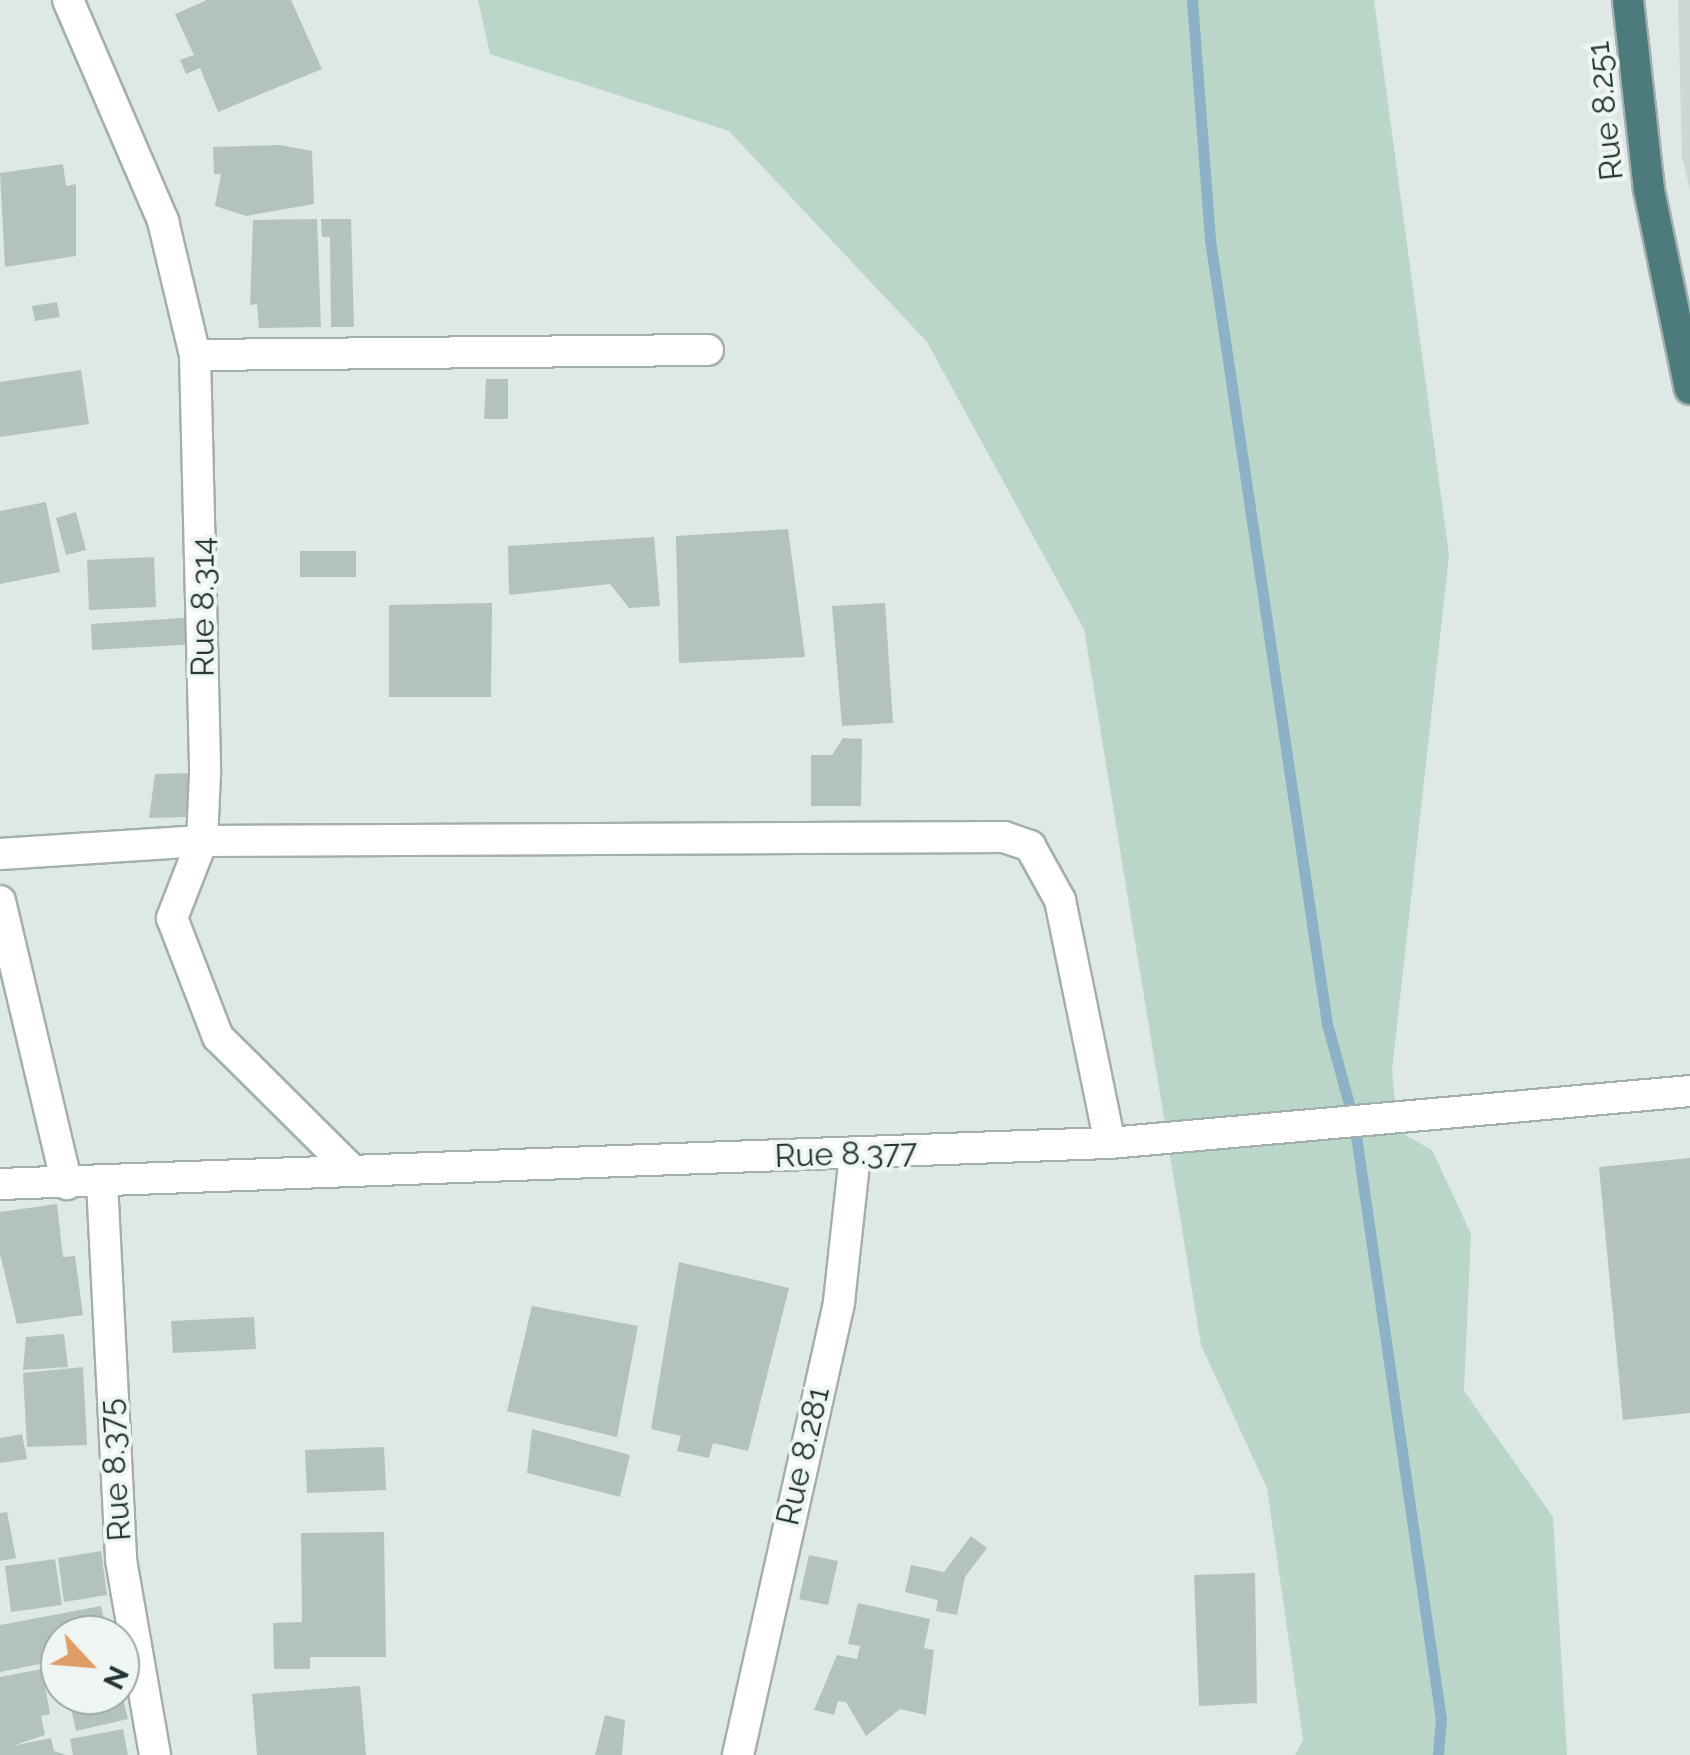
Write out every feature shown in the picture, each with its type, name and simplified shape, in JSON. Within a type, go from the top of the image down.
[{"type":"highway","name":"Rue 8.251","points":[[1628,0],[1649,190],[1690,390]]},
{"type":"street","name":"Rue 8.314","points":[[68,0],[163,221],[194,356],[203,532],[202,841],[172,918],[218,1036],[350,1169]]},
{"type":"street","points":[[194,356],[708,350]]},
{"type":"street","points":[[0,854],[202,841],[1004,837],[1030,846],[1060,900],[1110,1143]]},
{"type":"street","points":[[0,901],[67,1184]]},
{"type":"street","name":"Rue 8.377","points":[[0,1184],[1110,1143],[1690,1090]]},
{"type":"street","name":"Rue 8.281","points":[[738,1755],[839,1302],[855,1154]]},
{"type":"street","name":"Rue 8.375","points":[[102,1182],[117,1521],[155,1755]]},
{"type":"shaded area","points":[[1678,0],[1690,0],[1690,190],[1682,157]]},
{"type":"green space","points":[[478,0],[1374,0],[1449,555],[1392,1071],[1398,1131],[1432,1150],[1471,1234],[1464,1391],[1553,1517],[1567,1755],[1295,1755],[1303,1740],[1267,1488],[1201,1345],[1084,629],[927,342],[729,131],[490,54]]},
{"type":"building","points":[[207,0],[291,0],[322,69],[218,112],[200,68],[186,74],[180,60],[194,55],[175,14]]},
{"type":"building","points":[[280,145],[312,151],[314,204],[246,216],[215,206],[221,174],[214,174],[213,147]]},
{"type":"building","points":[[63,164],[66,186],[76,184],[76,256],[5,267],[0,173]]},
{"type":"building","points":[[317,219],[321,327],[259,328],[257,304],[250,305],[253,220]]},
{"type":"building","points":[[321,219],[351,219],[354,327],[331,327],[330,237],[322,237]]},
{"type":"building","points":[[57,302],[60,317],[35,321],[32,306]]},
{"type":"building","points":[[81,370],[89,424],[0,437],[0,382]]},
{"type":"building","points":[[486,379],[508,379],[508,419],[484,419]]},
{"type":"building","points":[[46,502],[60,572],[0,584],[0,511]]},
{"type":"building","points":[[76,512],[86,550],[66,555],[56,518]]},
{"type":"building","points":[[788,529],[805,657],[679,663],[676,536]]},
{"type":"building","points":[[654,537],[660,606],[629,608],[610,584],[509,595],[508,546]]},
{"type":"building","points":[[300,551],[356,551],[356,577],[300,577]]},
{"type":"building","points":[[154,557],[156,607],[89,610],[87,560]]},
{"type":"building","points":[[492,603],[491,697],[389,697],[389,605]]},
{"type":"building","points":[[885,603],[893,723],[842,726],[832,606]]},
{"type":"building","points":[[197,617],[198,644],[92,650],[91,624]]},
{"type":"building","points":[[843,738],[862,739],[861,806],[811,806],[811,755],[832,755]]},
{"type":"building","points":[[192,773],[186,817],[149,818],[155,774]]},
{"type":"building","points":[[1690,1158],[1690,1413],[1623,1420],[1599,1167]]},
{"type":"building","points":[[57,1204],[63,1257],[75,1256],[83,1315],[17,1324],[0,1254],[0,1212]]},
{"type":"building","points":[[679,1262],[789,1288],[748,1451],[713,1443],[709,1458],[677,1451],[681,1436],[651,1429]]},
{"type":"building","points":[[532,1306],[638,1326],[617,1437],[507,1411]]},
{"type":"building","points":[[254,1317],[256,1349],[173,1353],[171,1321]]},
{"type":"building","points":[[64,1334],[68,1367],[23,1370],[26,1337]]},
{"type":"building","points":[[83,1367],[87,1445],[27,1447],[23,1373]]},
{"type":"building","points":[[532,1429],[630,1455],[620,1497],[527,1473]]},
{"type":"building","points":[[22,1434],[27,1459],[0,1463],[0,1438]]},
{"type":"building","points":[[384,1447],[386,1490],[307,1493],[305,1450]]},
{"type":"building","points":[[7,1512],[16,1558],[0,1561],[0,1513]]},
{"type":"building","points":[[384,1532],[386,1657],[310,1657],[310,1669],[274,1669],[273,1623],[302,1622],[301,1533]]},
{"type":"building","points":[[971,1536],[987,1548],[965,1577],[957,1615],[936,1611],[938,1600],[905,1592],[911,1565],[944,1572]]},
{"type":"building","points":[[101,1551],[107,1595],[64,1602],[58,1558]]},
{"type":"building","points":[[809,1555],[838,1561],[828,1605],[799,1599]]},
{"type":"building","points":[[55,1559],[62,1605],[11,1612],[5,1566]]},
{"type":"building","points":[[1255,1573],[1257,1703],[1199,1706],[1194,1575]]},
{"type":"building","points":[[858,1603],[930,1619],[924,1648],[934,1650],[926,1715],[900,1709],[866,1736],[846,1702],[838,1701],[834,1715],[814,1710],[837,1655],[857,1659],[860,1646],[848,1644]]},
{"type":"building","points":[[101,1606],[103,1615],[53,1615]]},
{"type":"building","points":[[40,1617],[40,1664],[0,1672],[0,1625]]},
{"type":"building","points":[[40,1669],[40,1715],[46,1715],[41,1716],[45,1735],[12,1746],[51,1738],[54,1751],[66,1755],[0,1755],[0,1677]]},
{"type":"building","points":[[360,1686],[366,1755],[257,1755],[252,1694]]},
{"type":"building","points":[[72,1715],[127,1715],[128,1719],[76,1731]]},
{"type":"building","points":[[605,1715],[625,1720],[622,1755],[595,1755]]},
{"type":"building","points":[[123,1729],[128,1755],[73,1755],[70,1739]]},
{"type":"waterway","points":[[1192,0],[1210,240],[1327,1024],[1354,1122],[1441,1719],[1438,1755]]}]
